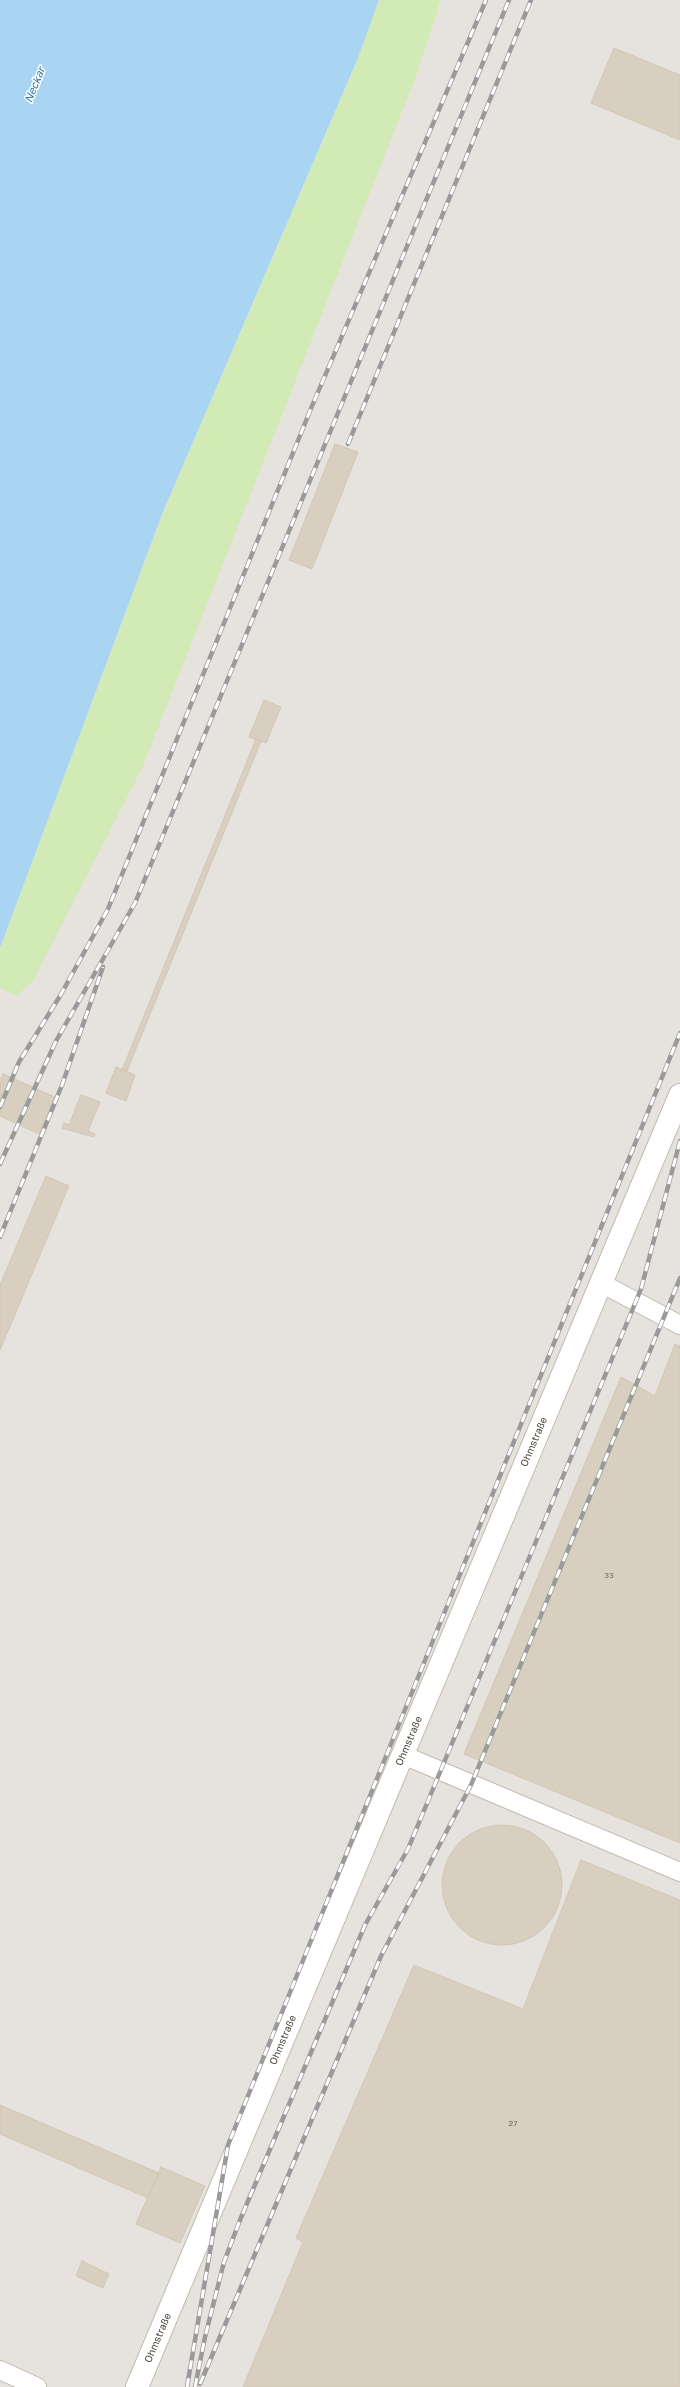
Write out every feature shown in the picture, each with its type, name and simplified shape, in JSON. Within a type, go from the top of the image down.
[{"type":"street","name":"Ohmstraße","points":[[137,2387],[680,1095]]},
{"type":"lane","points":[[601,1283],[680,1325]]},
{"type":"lane","points":[[403,1755],[680,1872]]},
{"type":"lane","points":[[0,2370],[37,2387]]},
{"type":"shaded area","points":[[441,0],[680,0],[680,2387],[0,2387],[0,988],[16,996],[418,71]]},
{"type":"green space","points":[[379,0],[441,0],[418,71],[143,766],[33,981],[16,996],[0,988],[0,948],[163,512],[358,58]]},
{"type":"water","name":"Neckar","points":[[0,0],[379,0],[358,58],[163,512],[0,948]]},
{"type":"building","points":[[614,48],[680,75],[680,140],[591,103]]},
{"type":"building","points":[[335,444],[358,452],[312,569],[289,560]]},
{"type":"building","points":[[264,700],[281,707],[266,743],[249,737]]},
{"type":"building","points":[[256,739],[261,741],[127,1071],[122,1070]]},
{"type":"building","points":[[116,1067],[135,1075],[126,1101],[106,1093]]},
{"type":"building","points":[[3,1074],[55,1097],[39,1134],[0,1116],[0,1080]]},
{"type":"building","points":[[81,1095],[100,1102],[88,1131],[95,1134],[94,1137],[62,1128],[64,1123],[69,1125]]},
{"type":"building","points":[[46,1176],[69,1186],[0,1350],[0,1285]]},
{"type":"building","points":[[675,1344],[680,1346],[680,1843],[464,1754],[621,1377],[655,1396]]},
{"type":"building","points":[[502,1825],[525,1829],[545,1842],[558,1862],[562,1885],[558,1908],[545,1928],[525,1941],[502,1945],[479,1941],[459,1928],[446,1908],[442,1885],[446,1862],[459,1842],[479,1829]]},
{"type":"building","points":[[581,1860],[680,1900],[680,2387],[243,2387],[303,2242],[296,2238],[414,1965],[523,2009]]},
{"type":"building","points":[[0,2105],[159,2173],[148,2198],[0,2134]]},
{"type":"building","points":[[161,2167],[205,2186],[180,2243],[136,2224]]},
{"type":"building","points":[[82,2261],[109,2274],[103,2288],[76,2276]]},
{"type":"railway","points":[[0,1107],[19,1062],[60,996],[108,909],[312,406],[486,0]]},
{"type":"railway","points":[[0,1164],[56,1041],[135,903],[509,0]]},
{"type":"railway","points":[[348,444],[531,0]]},
{"type":"railway","points":[[0,1237],[62,1085],[103,967]]},
{"type":"railway","points":[[187,2387],[228,2145],[680,1033]]},
{"type":"railway","points":[[195,2387],[205,2337],[224,2262],[240,2220],[365,1925],[408,1849],[641,1289],[680,1141]]},
{"type":"railway","points":[[200,2384],[381,1956],[471,1785],[680,1278]]}]
